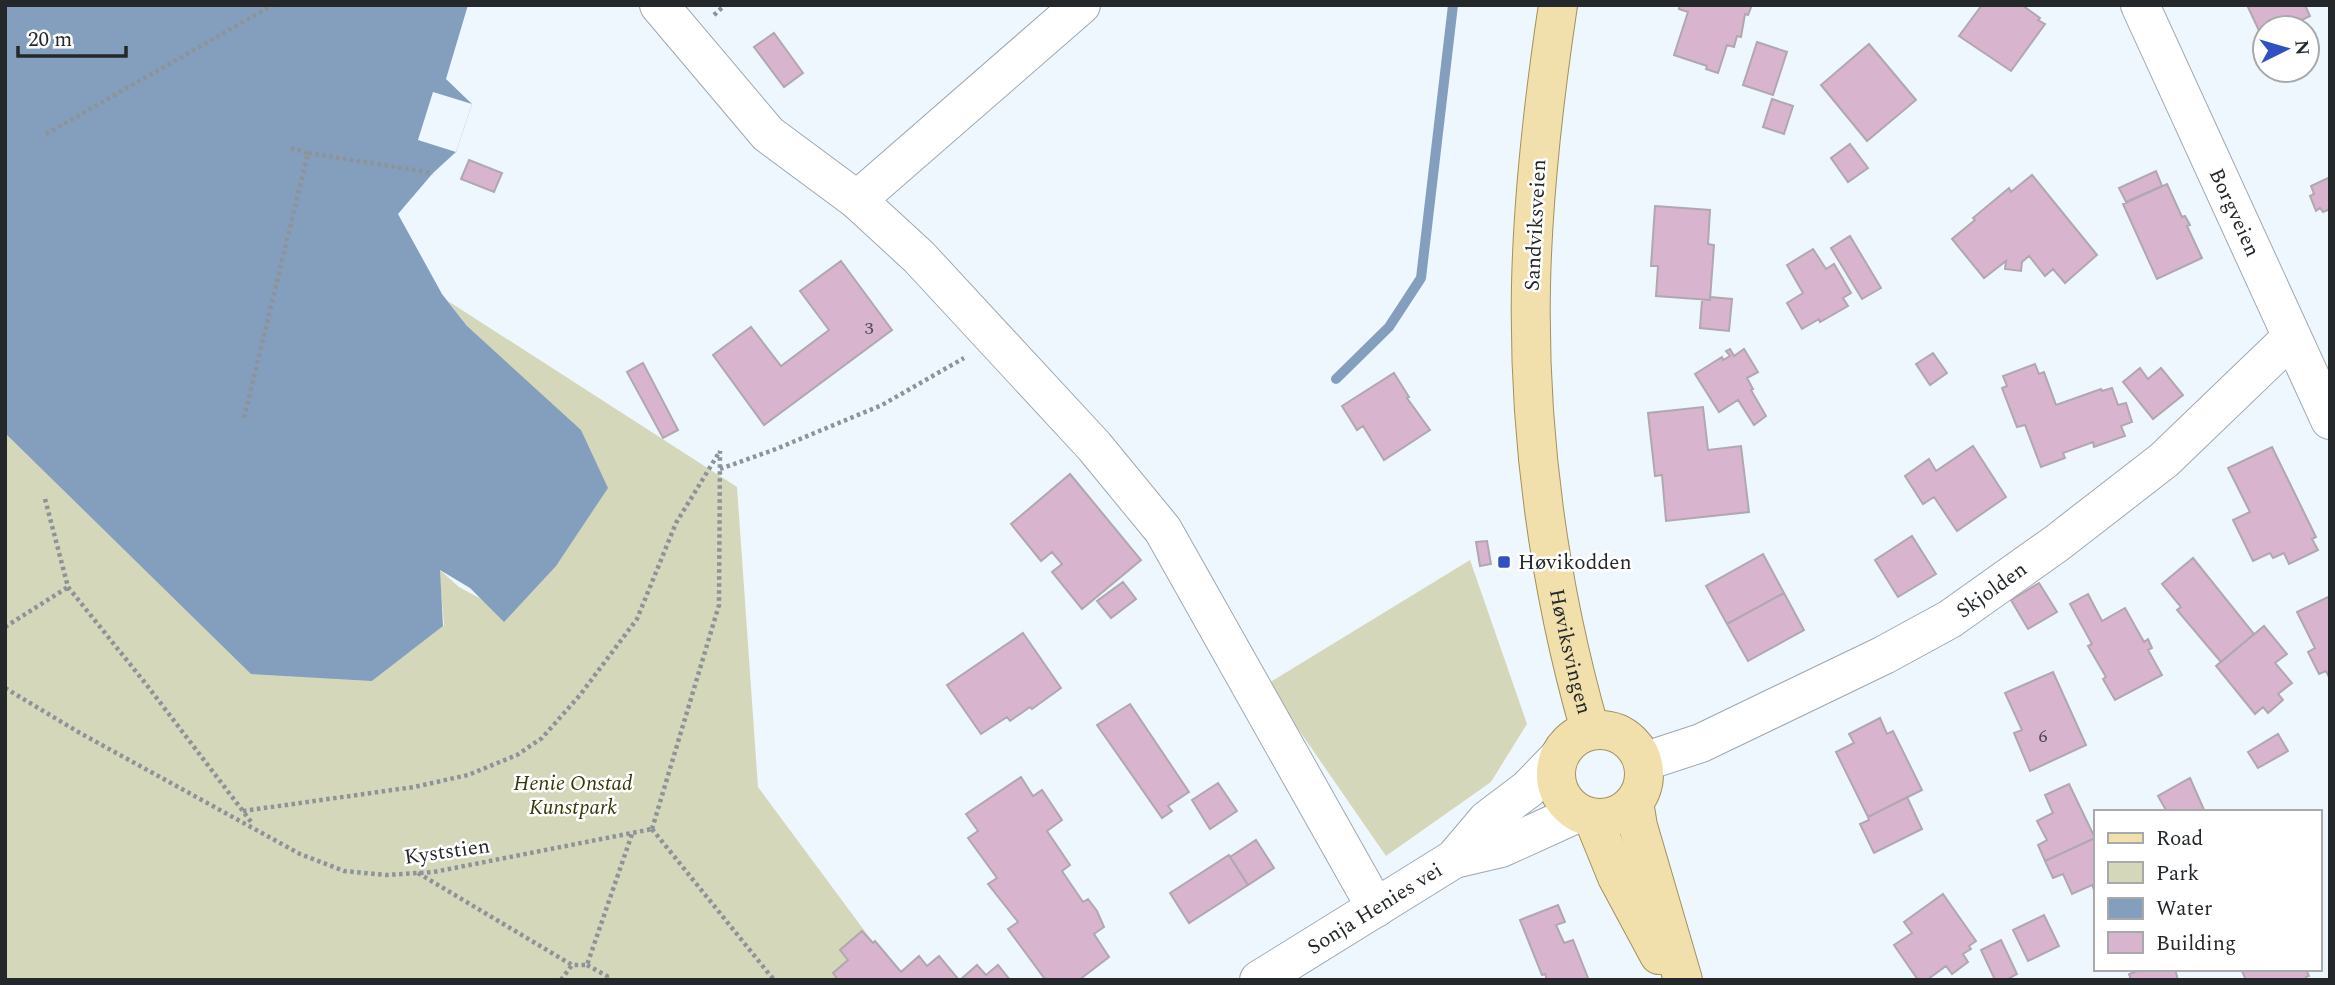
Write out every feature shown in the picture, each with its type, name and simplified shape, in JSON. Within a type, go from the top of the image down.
[{"type":"main road","name":"Sandviksveien","points":[[1536,446],[1531,359],[1532,272],[1544,99],[1558,5]]},
{"type":"main road","name":"Høviksvingen","points":[[1536,446],[1562,613],[1575,680],[1590,730]]},
{"type":"main road","points":[[1601,729],[1618,733],[1632,744],[1643,762],[1642,789],[1634,802],[1616,816],[1586,815],[1565,802],[1559,793],[1556,782],[1557,759],[1566,744],[1590,730],[1601,729]]},
{"type":"main road","points":[[1634,802],[1638,825],[1683,980]]},
{"type":"main road","points":[[1586,815],[1673,980]]},
{"type":"street","points":[[659,5],[768,134],[857,200],[919,257],[1094,446],[1163,530],[1376,908]]},
{"type":"street","points":[[857,200],[1081,5]]},
{"type":"street","name":"Borgveien","points":[[2140,5],[2330,420]]},
{"type":"street","name":"Skjolden","points":[[1643,762],[1701,743],[1884,655],[1950,619],[2057,543],[2164,460],[2291,338]]},
{"type":"street","name":"Sonja Henies vei","points":[[1259,980],[1454,859],[1488,820],[1528,789],[1557,759]]},
{"type":"street","name":"Sonja Henies vei","points":[[1454,859],[1501,848],[1586,815]]},
{"type":"path","points":[[46,134],[273,5]]},
{"type":"path","points":[[291,148],[433,173]]},
{"type":"path","points":[[244,418],[308,153]]},
{"type":"path","points":[[720,469],[882,405],[996,340]]},
{"type":"path","points":[[243,811],[414,787],[468,775],[517,755],[542,738],[580,695],[637,618],[676,523],[720,450],[719,605],[652,829],[774,980]]},
{"type":"path","points":[[45,499],[68,587],[254,827]]},
{"type":"path","points":[[5,627],[68,587]]},
{"type":"path","name":"Kyststien","points":[[5,688],[80,733],[300,853],[344,871],[386,875],[434,872],[652,829]]},
{"type":"path","points":[[587,965],[632,833]]},
{"type":"path","points":[[418,873],[572,965],[587,965],[607,976],[607,980]]},
{"type":"path","points":[[561,980],[572,965]]},
{"type":"green space","name":"Henie Onstad Kunstpark","points":[[448,301],[737,487],[758,787],[901,980],[5,980],[5,433],[372,681],[444,625],[439,569],[459,587],[483,600],[467,326]]},
{"type":"green space","points":[[1470,560],[1527,724],[1491,782],[1386,856],[1267,684]]},
{"type":"water","points":[[5,5],[468,5],[446,79],[472,104],[456,152],[433,173],[398,214],[442,294],[467,326],[581,430],[608,488],[556,566],[504,622],[470,588],[440,570],[443,626],[372,681],[251,674],[5,433]]},
{"type":"pier","points":[[433,92],[472,104],[456,152],[418,140]]},
{"type":"building","points":[[1680,5],[1752,5],[1748,15],[1745,14],[1741,37],[1737,36],[1734,47],[1727,45],[1718,73],[1706,69],[1707,66],[1674,55],[1688,12],[1679,9]]},
{"type":"building","points":[[1982,5],[2022,5],[2045,24],[2011,71],[1959,36]]},
{"type":"building","points":[[2247,5],[2305,5],[2309,14],[2251,14]]},
{"type":"building","points":[[774,33],[803,73],[784,87],[754,47]]},
{"type":"building","points":[[1757,42],[1787,52],[1773,95],[1743,85]]},
{"type":"building","points":[[1869,44],[1916,100],[1867,141],[1821,85]]},
{"type":"building","points":[[1772,99],[1793,106],[1784,134],[1763,127]]},
{"type":"building","points":[[1850,144],[1868,168],[1848,182],[1831,158]]},
{"type":"building","points":[[469,160],[502,173],[494,192],[461,179]]},
{"type":"building","points":[[2156,171],[2162,186],[2126,202],[2119,188]]},
{"type":"building","points":[[2032,175],[2097,255],[2065,283],[2053,269],[2045,276],[2029,256],[2022,262],[2021,271],[2005,269],[2006,261],[1984,278],[1952,239],[2009,188],[2011,192]]},
{"type":"building","points":[[2330,177],[2330,209],[2323,212],[2320,208],[2316,211],[2310,196],[2314,194],[2311,186]]},
{"type":"building","points":[[2167,184],[2182,217],[2185,216],[2190,225],[2187,226],[2202,258],[2157,279],[2123,204]]},
{"type":"building","points":[[1655,206],[1710,210],[1708,244],[1714,245],[1710,300],[1656,296],[1658,266],[1651,266]]},
{"type":"building","points":[[1850,236],[1881,288],[1862,299],[1831,248]]},
{"type":"building","points":[[1813,249],[1826,269],[1834,264],[1851,293],[1843,298],[1848,306],[1802,329],[1787,303],[1803,293],[1787,265]]},
{"type":"building","points":[[841,261],[892,330],[764,425],[713,355],[751,327],[781,366],[829,330],[800,291]]},
{"type":"building","points":[[1710,297],[1732,299],[1729,331],[1700,328],[1702,300],[1710,300]]},
{"type":"building","points":[[1730,349],[1734,356],[1744,349],[1758,372],[1747,378],[1766,416],[1754,425],[1738,400],[1719,412],[1695,374],[1722,357],[1723,360],[1730,356],[1726,351]]},
{"type":"building","points":[[1933,353],[1947,373],[1930,385],[1916,364]]},
{"type":"building","points":[[643,363],[678,430],[663,438],[627,372]]},
{"type":"building","points":[[2035,364],[2039,374],[2044,372],[2056,405],[2101,389],[2112,388],[2118,405],[2126,403],[2132,422],[2121,426],[2125,436],[2094,447],[2093,442],[2063,453],[2065,458],[2041,467],[2025,425],[2017,427],[2002,388],[2007,386],[2003,376]]},
{"type":"building","points":[[2140,368],[2148,379],[2161,368],[2183,395],[2153,419],[2123,382]]},
{"type":"building","points":[[1394,373],[1409,397],[1407,398],[1430,430],[1384,460],[1363,426],[1357,430],[1342,406]]},
{"type":"building","points":[[1703,407],[1708,450],[1741,446],[1749,512],[1666,521],[1662,475],[1655,476],[1648,413]]},
{"type":"building","points":[[1973,446],[2006,497],[1957,531],[1934,497],[1923,504],[1905,476],[1929,459],[1936,471]]},
{"type":"building","points":[[2272,447],[2316,537],[2312,539],[2318,550],[2289,564],[2284,553],[2273,558],[2270,553],[2253,561],[2233,520],[2250,512],[2228,468]]},
{"type":"building","points":[[1070,474],[1141,560],[1082,609],[1052,572],[1062,564],[1052,552],[1041,561],[1011,524]]},
{"type":"building","points":[[1912,536],[1936,574],[1898,597],[1875,560]]},
{"type":"building","points":[[1487,541],[1491,564],[1480,566],[1476,542]]},
{"type":"building","points":[[1763,554],[1784,593],[1727,624],[1706,586]]},
{"type":"building","points":[[2193,558],[2254,634],[2221,662],[2177,610],[2181,607],[2162,584]]},
{"type":"building","points":[[1123,582],[1136,599],[1111,618],[1097,601]]},
{"type":"building","points":[[2039,583],[2057,612],[2028,629],[2011,600]]},
{"type":"building","points":[[1784,593],[1804,630],[1748,661],[1727,624]]},
{"type":"building","points":[[2088,594],[2102,621],[2125,608],[2144,642],[2148,639],[2152,648],[2148,650],[2162,675],[2115,700],[2103,679],[2106,677],[2088,646],[2092,644],[2070,604]]},
{"type":"building","points":[[2330,596],[2330,679],[2326,671],[2319,674],[2308,652],[2315,648],[2297,612]]},
{"type":"building","points":[[2264,626],[2287,654],[2275,663],[2292,683],[2278,694],[2283,700],[2268,713],[2263,707],[2255,714],[2216,666]]},
{"type":"building","points":[[1023,633],[1061,688],[1032,709],[1030,707],[1010,721],[1007,717],[981,734],[947,685]]},
{"type":"building","points":[[2053,672],[2086,745],[2030,771],[2014,733],[2022,730],[2005,693]]},
{"type":"building","points":[[1130,704],[1189,792],[1168,806],[1172,811],[1162,818],[1097,725]]},
{"type":"building","points":[[1880,718],[1887,734],[1893,731],[1922,790],[1868,817],[1836,752],[1854,743],[1849,734]]},
{"type":"building","points":[[2278,734],[2288,751],[2258,768],[2248,752]]},
{"type":"building","points":[[1021,777],[1033,796],[1042,790],[1062,820],[1047,831],[1070,865],[1062,871],[1083,902],[1088,899],[1097,911],[1104,927],[1094,934],[1109,957],[1079,980],[1042,980],[1044,978],[1008,929],[1018,922],[988,884],[997,878],[968,838],[978,831],[966,814]]},
{"type":"building","points":[[2190,778],[2204,810],[2166,810],[2158,796]]},
{"type":"building","points":[[1218,783],[1237,811],[1210,829],[1192,800]]},
{"type":"building","points":[[2069,784],[2094,838],[2045,861],[2038,845],[2047,840],[2037,821],[2053,813],[2045,795]]},
{"type":"building","points":[[1907,797],[1922,829],[1874,853],[1860,824]]},
{"type":"building","points":[[2094,838],[2094,890],[2092,885],[2072,894],[2063,874],[2053,878],[2045,861]]},
{"type":"building","points":[[1256,840],[1274,868],[1248,885],[1230,857]]},
{"type":"building","points":[[1229,855],[1248,885],[1189,923],[1170,893]]},
{"type":"building","points":[[1943,894],[1976,941],[1969,946],[1971,949],[1963,954],[1968,962],[1952,974],[1946,966],[1927,980],[1918,980],[1894,945],[1912,933],[1904,922]]},
{"type":"building","points":[[1558,905],[1565,922],[1556,925],[1564,943],[1573,940],[1588,978],[1585,980],[1547,980],[1545,974],[1542,975],[1520,920]]},
{"type":"building","points":[[2044,915],[2059,946],[2028,961],[2013,930]]},
{"type":"building","points":[[862,931],[873,943],[875,941],[901,972],[919,956],[927,966],[939,956],[959,980],[838,980],[833,973],[848,960],[840,950]]},
{"type":"building","points":[[2001,940],[2017,974],[2006,980],[1995,980],[1981,950]]},
{"type":"building","points":[[977,965],[986,975],[998,965],[1010,980],[960,980]]},
{"type":"building","points":[[2137,971],[2176,971],[2178,980],[2131,980],[2129,974]]},
{"type":"building","points":[[2242,971],[2307,971],[2309,976],[2306,977],[2307,980],[2246,980]]},
{"type":"waterway","points":[[1336,379],[1389,327],[1421,278],[1453,5]]},
{"type":"place","name":"Høvikodden","points":[[1504,562]]}]
